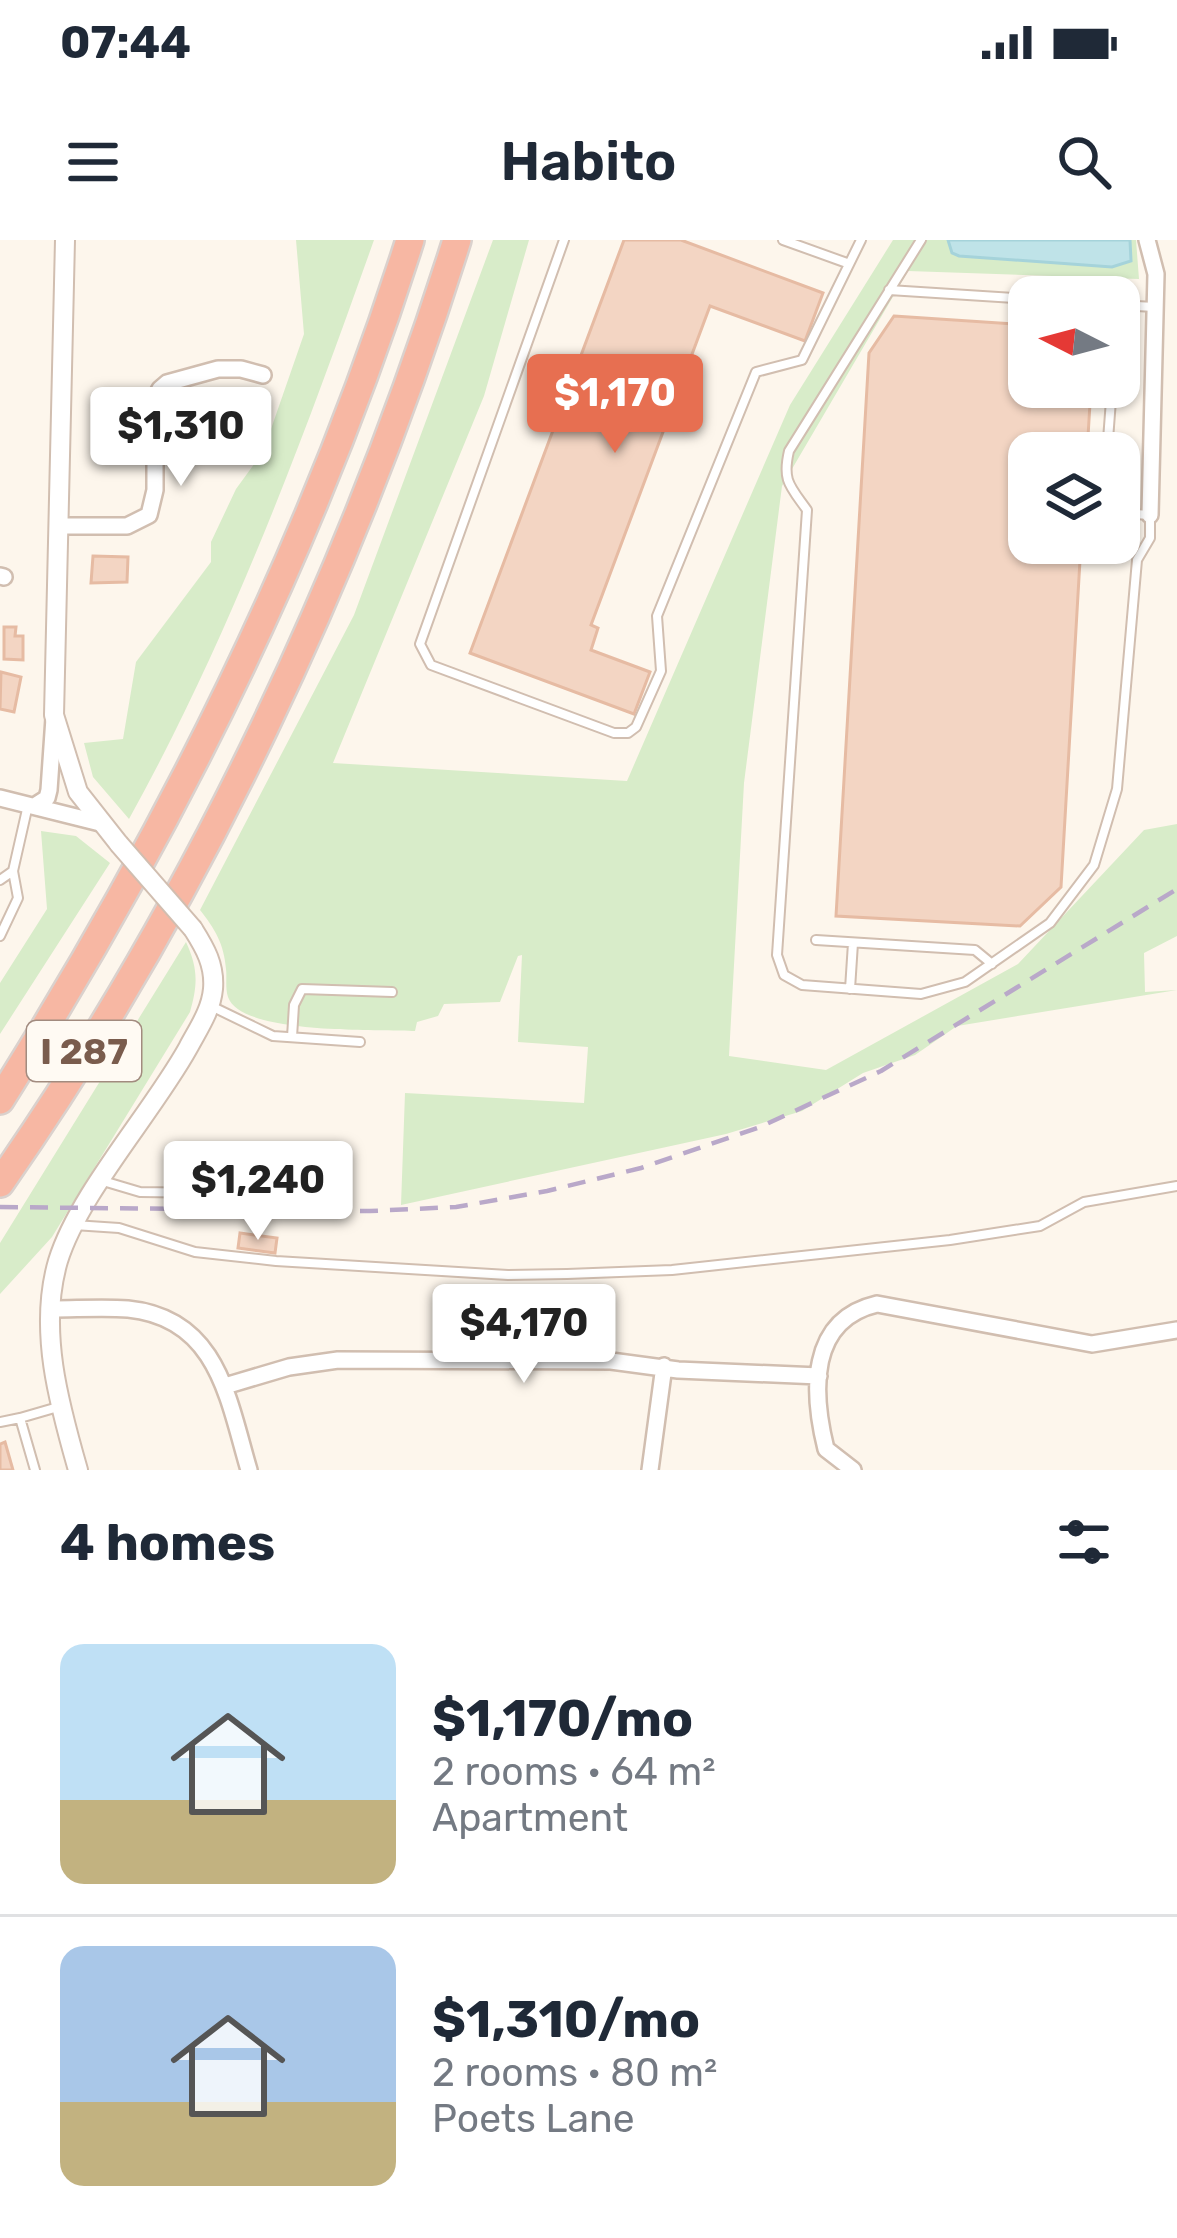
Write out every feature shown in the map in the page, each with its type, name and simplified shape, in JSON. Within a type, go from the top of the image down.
[{"type":"highway","name":"I 287","points":[[0,1100],[128,889],[224,701],[316,496],[410,240]]},
{"type":"highway","name":"I 287","points":[[0,1183],[160,924],[231,789],[362,501],[457,240]]},
{"type":"street","points":[[32,805],[50,790],[65,240]]},
{"type":"street","points":[[1147,240],[1156,274],[1150,515]]},
{"type":"street","points":[[59,526],[127,526],[149,515],[155,490],[155,398],[167,383],[230,368],[263,375]]},
{"type":"street","points":[[54,715],[69,773],[86,807],[193,929],[207,950],[212,970],[210,1005],[177,1068],[72,1225],[57,1264],[52,1310],[54,1383],[78,1470]]},
{"type":"street","points":[[0,798],[100,824]]},
{"type":"street","points":[[854,1470],[826,1449],[819,1417],[819,1376],[824,1345],[833,1327],[856,1309],[877,1304],[1092,1344],[1177,1330]]},
{"type":"street","points":[[52,1310],[125,1309],[161,1317],[192,1335],[219,1369],[249,1470]]},
{"type":"street","points":[[225,1386],[290,1367],[338,1360],[610,1361],[819,1376]]},
{"type":"street","points":[[650,1470],[664,1366]]},
{"type":"lane","points":[[564,240],[420,644],[430,665],[614,733],[636,728],[661,671],[658,616],[756,372],[802,360],[861,240]]},
{"type":"lane","points":[[782,240],[847,263]]},
{"type":"lane","points":[[921,240],[789,451],[785,465],[785,478],[807,510],[777,955],[784,975],[802,986],[941,992],[965,982],[1050,923],[1094,865],[1117,790],[1137,560],[1150,538],[1150,515],[1140,514]]},
{"type":"lane","points":[[889,290],[1008,298]]},
{"type":"lane","points":[[1140,307],[1155,307]]},
{"type":"lane","points":[[0,935],[18,898],[13,871],[32,805]]},
{"type":"lane","points":[[0,880],[13,871]]},
{"type":"lane","points":[[816,940],[975,950],[992,964]]},
{"type":"lane","points":[[850,989],[853,942]]},
{"type":"lane","points":[[292,1037],[294,1005],[302,989],[392,992]]},
{"type":"lane","points":[[210,1005],[273,1036],[360,1042]]},
{"type":"lane","points":[[102,1181],[140,1192],[211,1193]]},
{"type":"lane","points":[[72,1225],[119,1228],[196,1252],[276,1261],[508,1275],[567,1274],[672,1270],[950,1240],[1040,1226],[1084,1202],[1177,1186]]},
{"type":"lane","points":[[0,1422],[59,1407]]},
{"type":"lane","points":[[20,1418],[35,1470]]},
{"type":"green space","points":[[296,240],[374,240],[293,461],[233,607],[129,819],[93,777],[84,743],[123,739],[136,662],[211,562],[211,542],[236,489],[263,452],[304,334]]},
{"type":"green space","points":[[493,240],[529,240],[484,396],[333,763],[627,781],[790,405],[893,240],[1136,240],[1139,276],[908,271],[782,486],[744,783],[729,1056],[826,1070],[1018,964],[1144,830],[1177,824],[1177,936],[1144,953],[1145,992],[1177,990],[957,1026],[915,1055],[863,1073],[802,1111],[726,1134],[401,1205],[405,1093],[584,1103],[588,1047],[518,1042],[522,955],[500,1002],[444,1004],[438,1016],[417,1022],[415,1031],[283,1024],[238,1009],[228,997],[221,944],[200,910],[354,615]]},
{"type":"green space","points":[[41,831],[76,836],[110,863],[0,1034],[0,983],[47,909]]},
{"type":"green space","points":[[186,942],[196,976],[190,1012],[52,1237],[0,1294],[0,1243]]},
{"type":"water","points":[[948,240],[1130,240],[1131,261],[1112,267],[959,256],[952,253]]},
{"type":"building","points":[[624,240],[681,240],[823,293],[805,341],[710,306],[591,625],[598,628],[591,650],[650,672],[634,714],[470,653]]},
{"type":"building","points":[[894,316],[1008,324],[1008,408],[1090,408],[1088,432],[1008,432],[1008,564],[1080,564],[1061,887],[1020,926],[836,916],[869,353]]},
{"type":"building","points":[[93,556],[128,557],[127,582],[91,583]]},
{"type":"building","points":[[4,627],[16,627],[15,636],[23,636],[23,660],[4,659]]},
{"type":"building","points":[[1,672],[21,677],[14,712],[0,709]]},
{"type":"building","points":[[240,1233],[277,1238],[275,1253],[238,1248]]},
{"type":"building","points":[[5,1442],[13,1470],[0,1470],[0,1444]]},
{"type":"railway","points":[[0,1207],[370,1211],[456,1207],[641,1168],[760,1127],[881,1071],[1177,889]]}]
